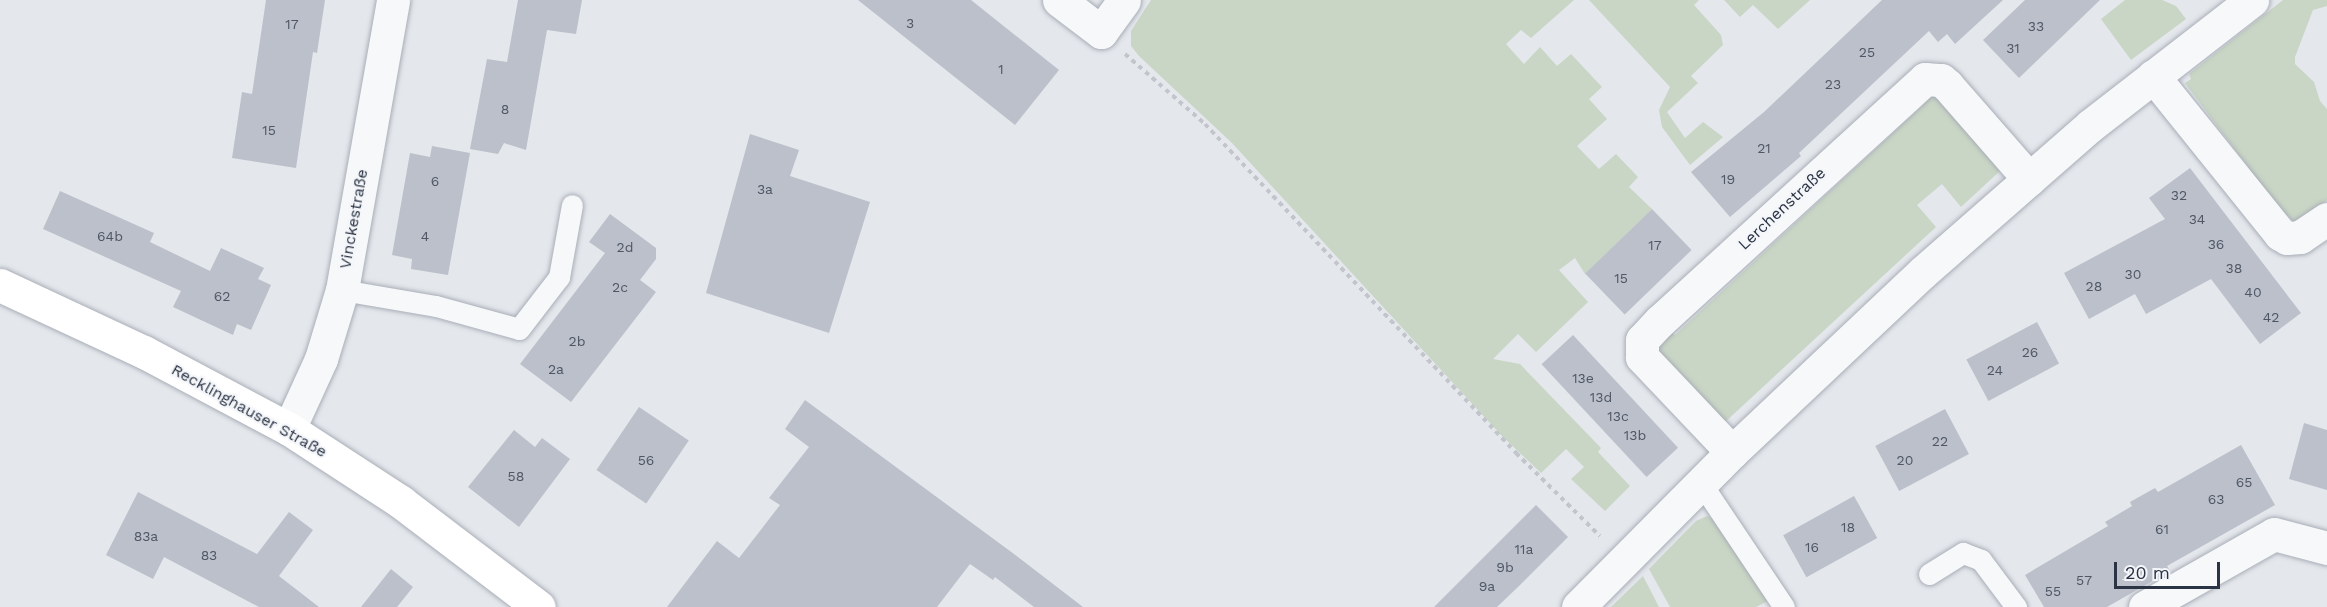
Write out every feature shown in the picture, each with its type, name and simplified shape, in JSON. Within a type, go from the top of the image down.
[{"type":"main road","name":"Recklinghauser Straße","points":[[0,285],[144,352],[289,429],[400,502],[539,607]]},
{"type":"street","name":"Vinckestraße","points":[[289,429],[321,359],[342,290],[393,0]]},
{"type":"street","points":[[1059,0],[1101,32],[1124,0]]},
{"type":"street","points":[[1578,607],[1732,452],[2028,179],[2153,76],[2252,0]]},
{"type":"street","points":[[2153,76],[2280,234],[2287,238],[2300,237],[2327,219]]},
{"type":"street","name":"Lerchenstraße","points":[[1732,452],[1646,362],[1640,349],[1645,335],[1686,297],[1925,79],[1941,80],[1947,85],[2028,179]]},
{"type":"street","points":[[2145,607],[2274,534],[2327,549]]},
{"type":"lane","points":[[342,290],[436,306],[519,329],[559,277],[572,205]]},
{"type":"lane","points":[[1701,483],[1784,607]]},
{"type":"lane","points":[[1929,574],[1963,553],[1981,560],[2016,607]]},
{"type":"path","points":[[1101,32],[1205,124],[1515,453],[1624,559]]},
{"type":"green space","points":[[1151,0],[1574,0],[1531,38],[1521,30],[1506,44],[1524,64],[1540,47],[1557,66],[1571,54],[1602,87],[1589,99],[1607,119],[1577,146],[1599,169],[1616,154],[1638,177],[1629,187],[1652,209],[1585,274],[1575,258],[1559,270],[1588,302],[1536,352],[1518,334],[1493,359],[1520,364],[1601,448],[1598,452],[1630,486],[1605,511],[1571,479],[1584,467],[1566,449],[1541,473],[1501,435],[1232,143],[1139,56],[1131,46],[1131,31]]},
{"type":"green space","points":[[1589,0],[1699,0],[1694,5],[1721,35],[1723,45],[1691,76],[1698,83],[1667,112],[1685,138],[1703,122],[1723,137],[1690,165],[1662,127],[1659,110],[1670,87]]},
{"type":"green space","points":[[1724,0],[1810,0],[1778,29],[1753,5],[1740,17]]},
{"type":"green space","points":[[2125,0],[2162,0],[2176,6],[2186,19],[2131,60],[2101,19]]},
{"type":"green space","points":[[2283,0],[2327,0],[2327,6],[2313,10],[2295,57],[2295,64],[2314,82],[2320,101],[2327,109],[2327,200],[2304,218],[2294,221],[2281,211],[2185,83],[2191,79],[2189,74]]},
{"type":"green space","points":[[1934,93],[2001,170],[1961,207],[1942,184],[1917,205],[1936,227],[1724,423],[1657,355],[1657,335],[1665,326],[1675,335],[1923,105],[1916,95]]},
{"type":"green space","points":[[1707,516],[1713,519],[1768,601],[1756,607],[1670,607],[1649,569],[1696,521]]},
{"type":"green space","points":[[1643,576],[1659,607],[1611,607]]},
{"type":"building","points":[[266,0],[325,0],[317,53],[313,52],[296,168],[232,158],[242,92],[252,94]]},
{"type":"building","points":[[518,0],[582,0],[576,34],[547,30],[526,150],[504,143],[498,154],[470,149],[487,59],[507,62]]},
{"type":"building","points":[[858,0],[971,0],[1059,70],[1015,125]]},
{"type":"building","points":[[1882,0],[2003,0],[1955,44],[1947,34],[1938,42],[1929,31],[1799,153],[1801,156],[1730,217],[1691,172],[1764,112]]},
{"type":"building","points":[[2025,0],[2100,0],[2019,78],[1983,40]]},
{"type":"building","points":[[750,134],[799,150],[790,176],[870,202],[829,333],[706,293]]},
{"type":"building","points":[[432,146],[470,153],[448,275],[411,269],[412,259],[392,255],[410,153],[430,157]]},
{"type":"building","points":[[2190,168],[2301,313],[2260,344],[2211,279],[2146,314],[2135,294],[2089,319],[2064,273],[2165,219],[2149,198]]},
{"type":"building","points":[[60,191],[154,233],[150,242],[210,271],[221,248],[264,268],[258,279],[271,285],[251,330],[237,324],[233,335],[173,307],[181,291],[43,229]]},
{"type":"building","points":[[1652,209],[1692,250],[1625,315],[1585,274]]},
{"type":"building","points":[[610,214],[656,248],[656,259],[640,280],[656,292],[571,402],[520,364],[605,253],[589,242]]},
{"type":"building","points":[[2037,322],[2059,363],[1988,401],[1966,360]]},
{"type":"building","points":[[1573,335],[1678,448],[1647,477],[1542,364]]},
{"type":"building","points":[[805,400],[1083,607],[1034,607],[995,577],[993,580],[970,564],[937,607],[667,607],[717,541],[739,558],[780,505],[769,498],[809,447],[785,429]]},
{"type":"building","points":[[639,407],[689,441],[646,504],[597,470]]},
{"type":"building","points":[[1945,409],[1969,454],[1899,491],[1875,446]]},
{"type":"building","points":[[2304,423],[2327,430],[2327,490],[2289,479]]},
{"type":"building","points":[[514,430],[535,447],[542,438],[570,459],[519,527],[468,487]]},
{"type":"building","points":[[2241,445],[2275,505],[2167,566],[2170,571],[2107,607],[2044,607],[2025,575],[2108,526],[2105,522],[2132,506],[2130,502],[2155,488],[2158,492]]},
{"type":"building","points":[[138,492],[257,554],[289,512],[313,530],[279,576],[319,607],[259,607],[164,557],[153,579],[106,555]]},
{"type":"building","points":[[1854,496],[1877,538],[1806,577],[1783,535]]},
{"type":"building","points":[[1536,505],[1568,537],[1497,607],[1434,607]]},
{"type":"building","points":[[391,569],[413,587],[397,607],[361,607]]}]
